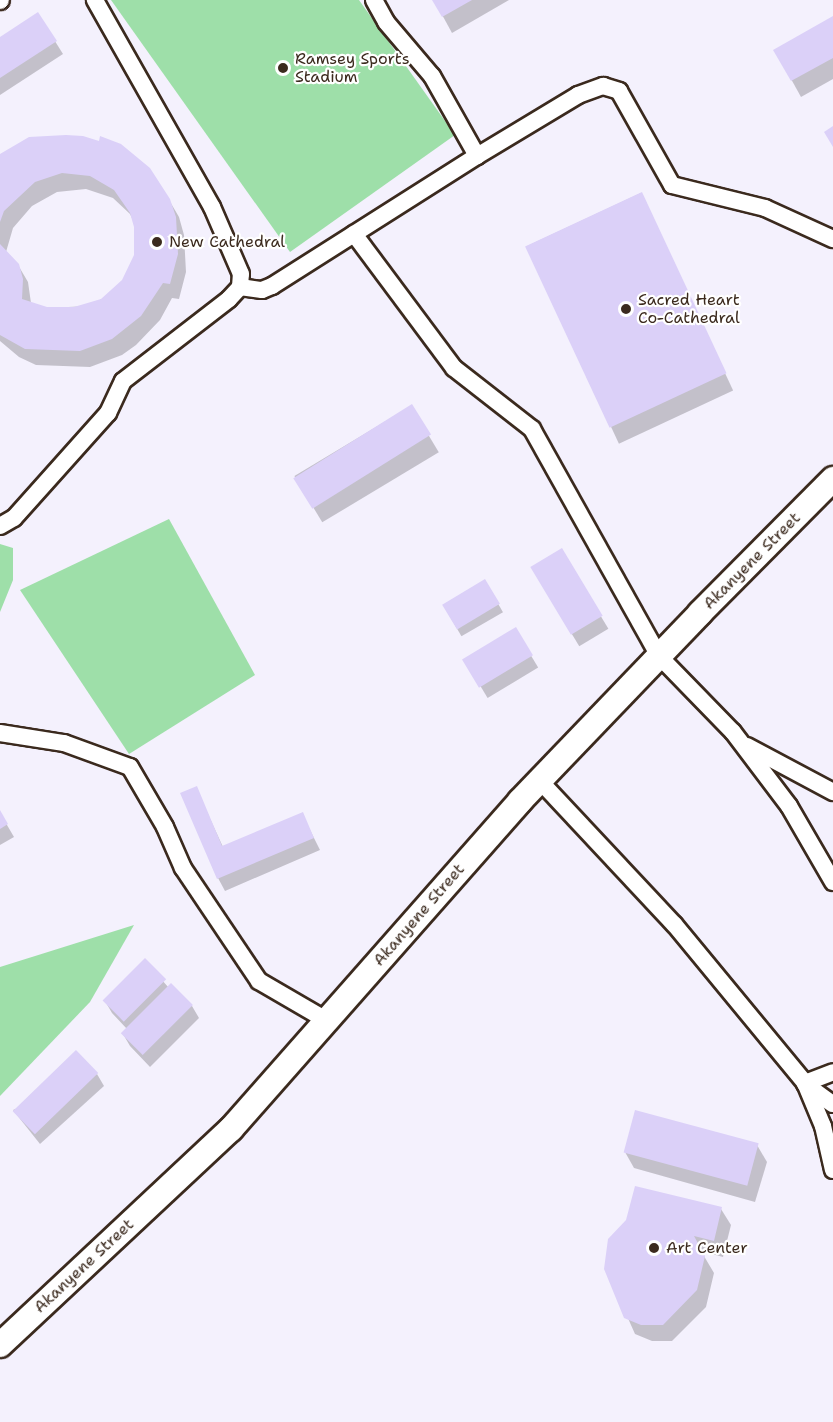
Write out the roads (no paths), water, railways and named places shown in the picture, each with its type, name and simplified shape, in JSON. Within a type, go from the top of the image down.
[{"type":"street","points":[[0,526],[14,518],[108,413],[123,381],[229,299],[240,287],[241,274],[212,207],[95,0]]},
{"type":"street","points":[[374,0],[386,22],[432,76],[477,156]]},
{"type":"street","points":[[240,287],[262,290],[272,286],[477,156],[578,95],[603,86],[619,92],[672,185],[765,208],[833,239]]},
{"type":"street","points":[[354,234],[454,368],[532,429],[659,656],[741,743],[789,806],[833,882]]},
{"type":"street","name":"Akanyene Street","points":[[0,1345],[231,1129],[540,781],[833,479]]},
{"type":"street","points":[[0,733],[64,743],[130,767],[165,827],[183,868],[259,981],[327,1020]]},
{"type":"street","points":[[741,743],[833,792]]},
{"type":"street","points":[[540,781],[674,924],[804,1083],[833,1104]]},
{"type":"street","points":[[804,1083],[833,1072]]},
{"type":"street","points":[[804,1083],[823,1126],[833,1170]]},
{"type":"place","name":"Ramsey Sports Stadium","points":[[283,68]]},
{"type":"place","name":"New Cathedral","points":[[157,242]]},
{"type":"place","name":"Sacred Heart Co-Cathedral","points":[[626,309]]},
{"type":"place","name":"Art Center","points":[[654,1248]]}]
